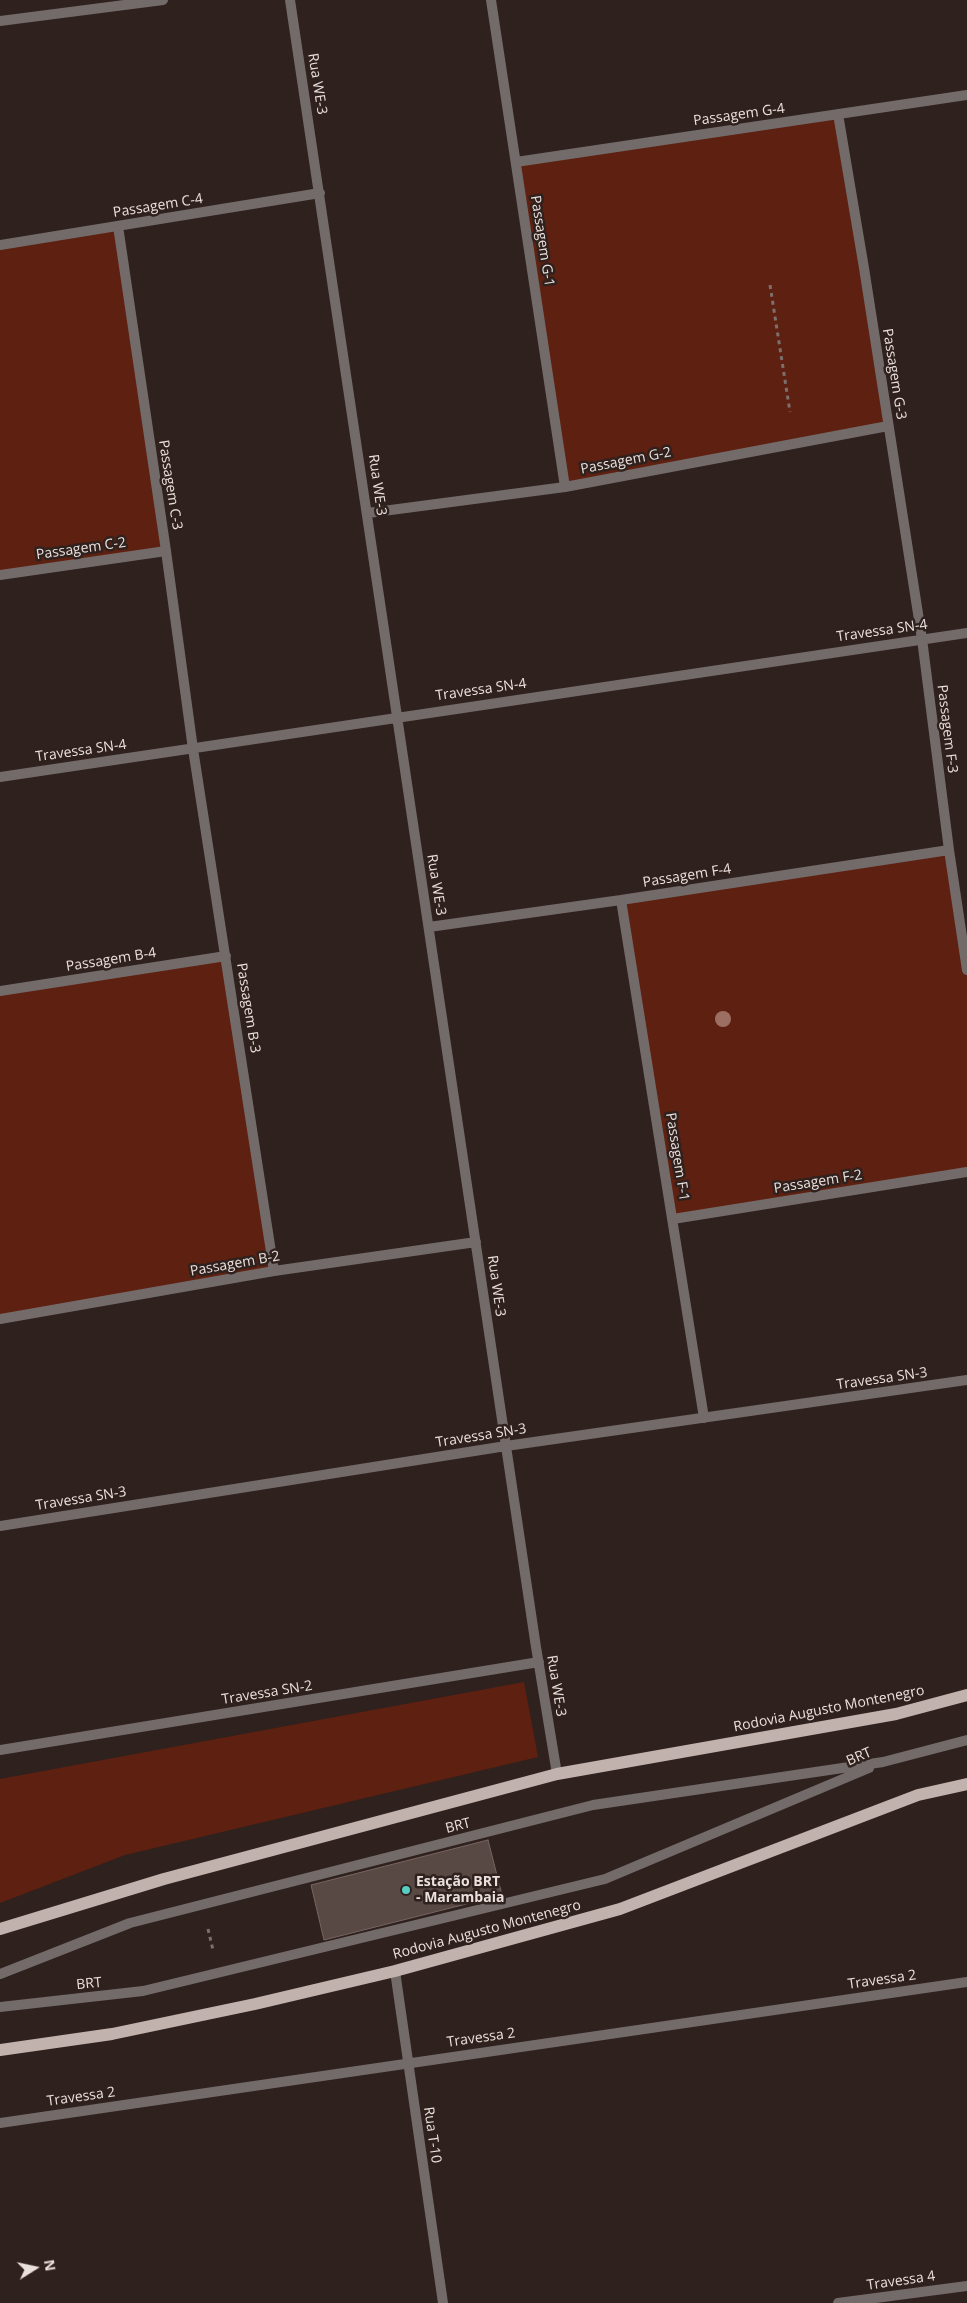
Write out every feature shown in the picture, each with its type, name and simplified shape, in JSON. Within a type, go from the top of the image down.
[{"type":"main road","name":"Rodovia Augusto Montenegro","points":[[0,1928],[164,1879],[557,1774],[896,1714],[967,1695]]},
{"type":"main road","name":"Rodovia Augusto Montenegro","points":[[0,2050],[121,2032],[256,2004],[395,1971],[620,1909],[918,1795],[967,1784]]},
{"type":"street","points":[[0,21],[163,0]]},
{"type":"street","name":"Rua WE-3","points":[[290,0],[506,1446],[557,1774]]},
{"type":"street","name":"Passagem G-1","points":[[491,0],[565,487]]},
{"type":"street","name":"Passagem G-4","points":[[516,162],[967,95]]},
{"type":"street","name":"Passagem G-3","points":[[838,114],[922,639]]},
{"type":"street","name":"Passagem C-4","points":[[0,245],[320,193]]},
{"type":"street","name":"Passagem C-3","points":[[118,226],[193,749]]},
{"type":"street","name":"Passagem G-2","points":[[368,513],[565,487],[888,426]]},
{"type":"street","name":"Passagem C-2","points":[[0,575],[166,551]]},
{"type":"street","name":"Travessa SN-4","points":[[0,777],[967,633]]},
{"type":"street","name":"Passagem F-3","points":[[922,639],[949,850],[967,970]]},
{"type":"street","name":"Passagem B-3","points":[[193,749],[274,1271]]},
{"type":"street","name":"Passagem F-4","points":[[429,927],[622,900],[949,850]]},
{"type":"street","name":"Passagem F-1","points":[[622,900],[704,1418]]},
{"type":"street","name":"Passagem B-4","points":[[0,991],[226,956]]},
{"type":"street","name":"Passagem F-2","points":[[673,1219],[967,1172]]},
{"type":"street","name":"Passagem B-2","points":[[0,1319],[274,1271],[476,1242]]},
{"type":"street","name":"Travessa SN-3","points":[[0,1525],[506,1446],[967,1380]]},
{"type":"street","name":"Travessa SN-2","points":[[0,1750],[539,1662]]},
{"type":"street","points":[[883,1762],[967,1740]]},
{"type":"street","name":"BRT","points":[[0,1974],[130,1923],[593,1805],[883,1762]]},
{"type":"street","name":"BRT","points":[[0,2007],[143,1992],[605,1879],[883,1762]]},
{"type":"street","name":"Rua T-10","points":[[395,1971],[443,2303]]},
{"type":"street","name":"Travessa 2","points":[[0,2123],[967,1982]]},
{"type":"street","name":"Travessa 4","points":[[838,2303],[967,2286]]},
{"type":"path","points":[[770,285],[790,412]]},
{"type":"path","points":[[204,1905],[217,1974]]},
{"type":"shaded area","points":[[838,114],[888,426],[565,487],[516,162]]},
{"type":"shaded area","points":[[118,226],[166,551],[0,575],[0,245]]},
{"type":"shaded area","points":[[949,850],[967,970],[967,1172],[673,1219],[621,900]]},
{"type":"shaded area","points":[[226,956],[274,1271],[0,1319],[0,991]]},
{"type":"shaded area","points":[[524,1682],[538,1757],[125,1855],[0,1903],[0,1779]]},
{"type":"building","name":"Estação BRT - Marambaia","points":[[488,1840],[502,1895],[324,1940],[311,1885]]},
{"type":"place","name":"Estação BRT - Marambaia","points":[[406,1890]]}]
